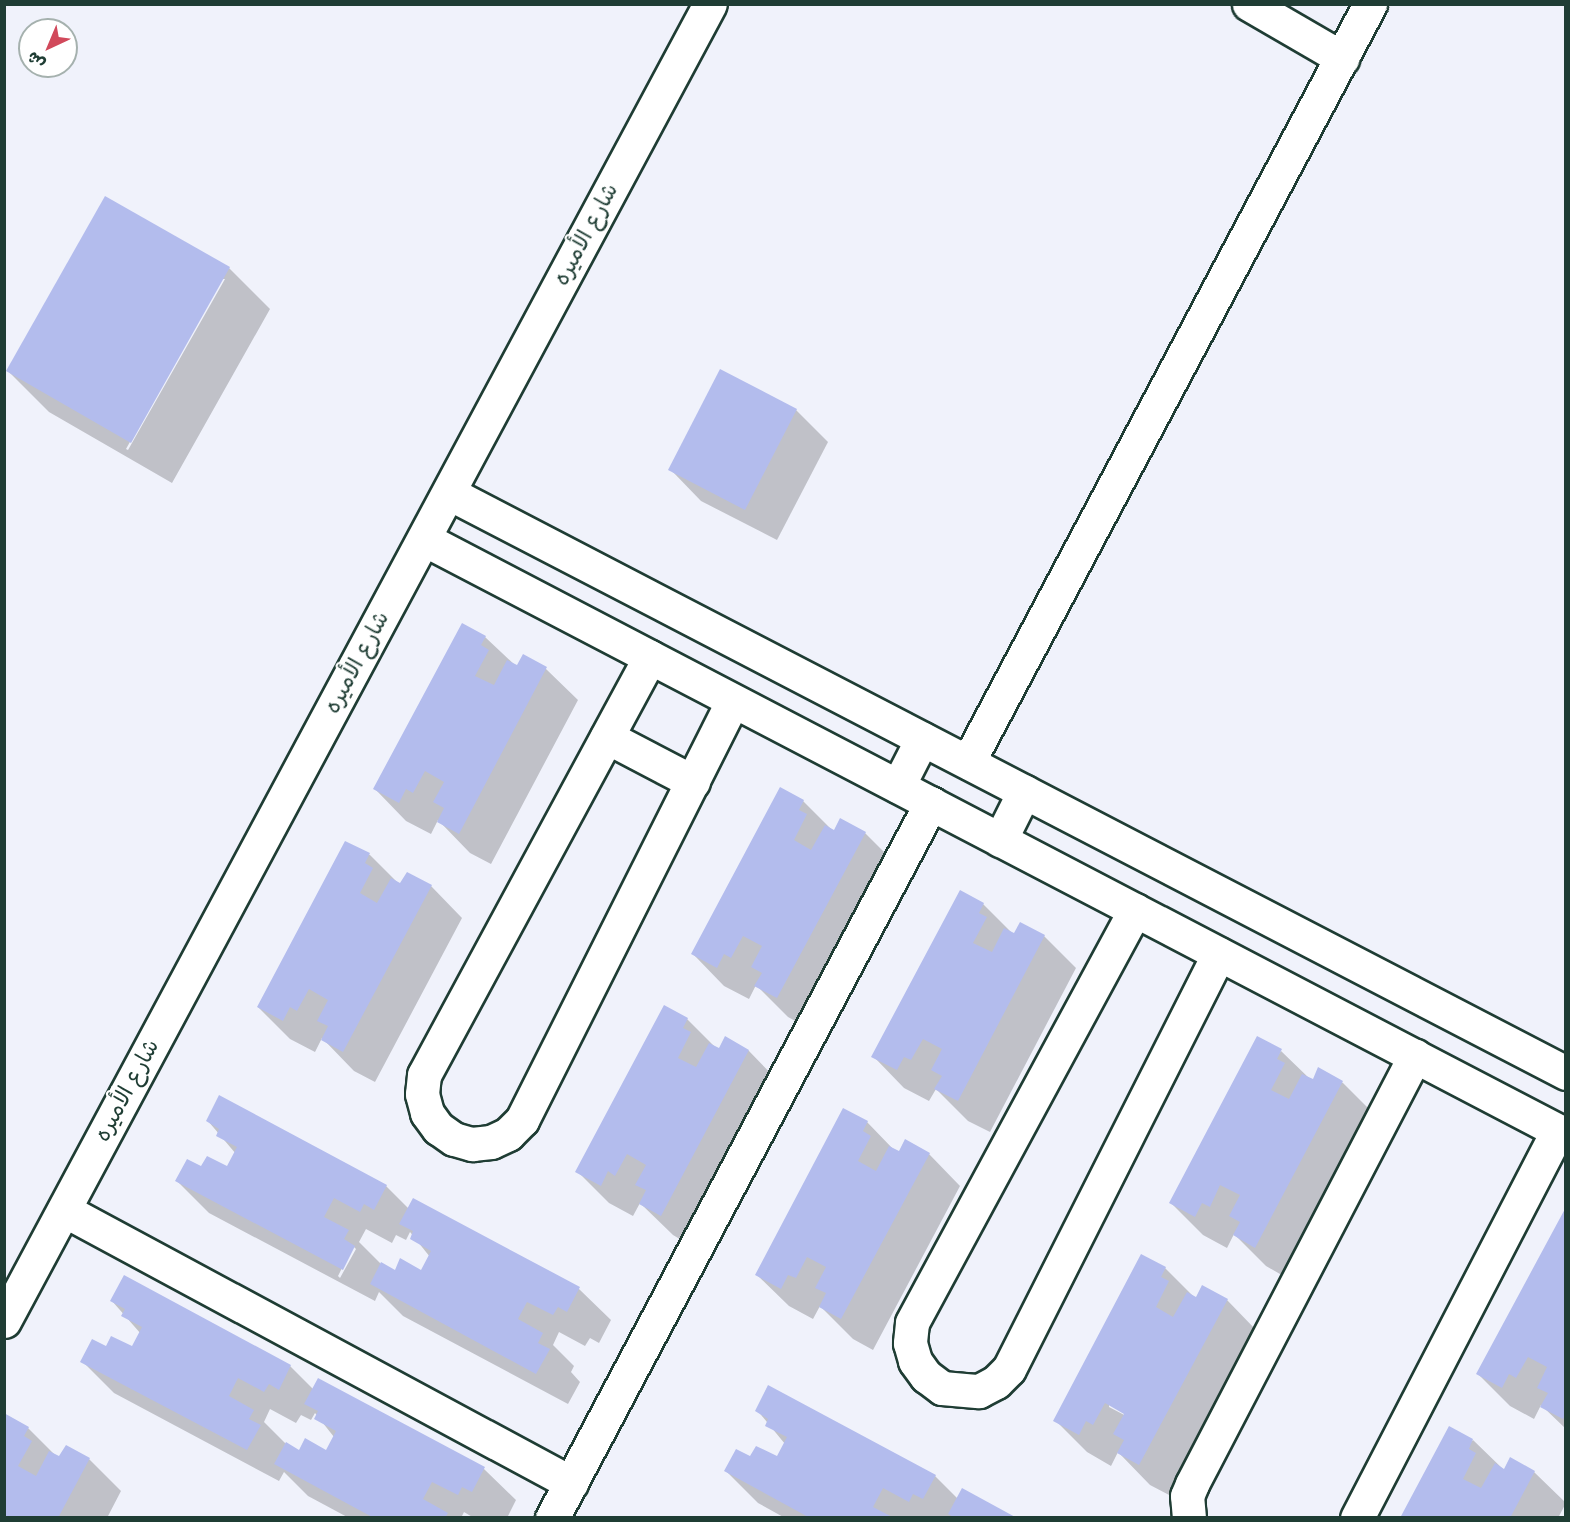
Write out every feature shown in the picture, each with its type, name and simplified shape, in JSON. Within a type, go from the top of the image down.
[{"type":"street","name":"شارع الأميره","points":[[4,1321],[710,4]]},
{"type":"street","points":[[1249,4],[1342,58]]},
{"type":"street","points":[[968,762],[1370,4]]},
{"type":"street","points":[[449,493],[1566,1073]]},
{"type":"street","points":[[424,539],[1562,1133],[1357,1518]]},
{"type":"street","points":[[650,657],[424,1075],[423,1094],[427,1113],[438,1128],[454,1139],[472,1144],[491,1142],[508,1134],[522,1120],[734,701]]},
{"type":"street","points":[[606,737],[693,782]]},
{"type":"street","points":[[898,786],[922,739]]},
{"type":"street","points":[[1000,840],[1024,792]]},
{"type":"street","points":[[552,1518],[931,803]]},
{"type":"street","points":[[1135,910],[912,1323],[910,1343],[915,1361],[926,1377],[942,1388],[979,1391],[996,1382],[1009,1369],[1219,954]]},
{"type":"street","points":[[1189,1518],[1187,1496],[1192,1484],[1415,1056]]},
{"type":"street","points":[[64,1210],[571,1483]]},
{"type":"building","points":[[105,196],[230,267],[131,443],[6,371]]},
{"type":"building","points":[[720,369],[797,409],[745,510],[668,470]]},
{"type":"building","points":[[462,623],[486,636],[481,645],[489,650],[475,676],[494,685],[507,660],[517,665],[523,654],[547,667],[459,834],[437,822],[444,808],[433,802],[444,782],[425,771],[413,793],[406,789],[399,803],[373,789]]},
{"type":"building","points":[[780,787],[804,800],[799,810],[807,814],[794,840],[811,850],[825,825],[834,830],[840,818],[866,832],[777,998],[754,986],[762,973],[751,967],[762,946],[743,936],[731,958],[724,954],[717,968],[691,954]]},
{"type":"building","points":[[345,841],[370,853],[365,863],[373,868],[360,893],[377,903],[391,878],[400,883],[407,872],[432,885],[343,1052],[321,1040],[328,1026],[317,1021],[328,1000],[309,989],[297,1011],[290,1007],[283,1021],[257,1007]]},
{"type":"building","points":[[960,890],[984,903],[979,913],[987,917],[973,943],[992,952],[1004,928],[1014,933],[1020,922],[1045,935],[958,1101],[934,1089],[942,1076],[931,1070],[942,1049],[923,1039],[911,1060],[904,1057],[897,1070],[871,1057]]},
{"type":"building","points":[[664,1005],[688,1018],[683,1028],[691,1032],[678,1058],[696,1067],[709,1043],[719,1048],[725,1036],[749,1050],[661,1216],[639,1204],[646,1190],[635,1185],[646,1165],[627,1154],[615,1176],[608,1171],[601,1186],[575,1172]]},
{"type":"building","points":[[1257,1036],[1282,1049],[1277,1059],[1285,1063],[1271,1090],[1289,1099],[1302,1074],[1313,1079],[1318,1067],[1343,1081],[1255,1248],[1233,1235],[1240,1222],[1229,1216],[1240,1195],[1220,1185],[1210,1207],[1202,1203],[1195,1217],[1169,1203]]},
{"type":"building","points":[[219,1095],[387,1185],[374,1210],[364,1204],[360,1212],[334,1198],[324,1217],[349,1230],[344,1239],[355,1246],[343,1270],[175,1181],[187,1159],[201,1166],[207,1156],[227,1166],[237,1147],[216,1136],[219,1129],[206,1121]]},
{"type":"building","points":[[843,1108],[868,1121],[863,1131],[871,1136],[858,1161],[876,1171],[889,1146],[899,1151],[905,1139],[930,1153],[841,1319],[819,1307],[826,1293],[815,1288],[826,1267],[807,1257],[796,1278],[788,1275],[781,1289],[755,1275]]},
{"type":"building","points":[[413,1198],[580,1287],[567,1312],[558,1307],[553,1315],[527,1302],[518,1319],[543,1333],[538,1343],[550,1349],[536,1374],[370,1284],[381,1262],[395,1270],[400,1258],[421,1270],[431,1251],[410,1239],[413,1231],[399,1224]]},
{"type":"building","points":[[1566,1207],[1566,1413],[1563,1419],[1540,1407],[1548,1393],[1537,1388],[1547,1367],[1528,1357],[1516,1378],[1509,1374],[1502,1388],[1476,1374]]},
{"type":"building","points":[[1141,1254],[1166,1267],[1161,1277],[1169,1281],[1156,1307],[1173,1317],[1187,1292],[1196,1297],[1202,1285],[1228,1299],[1139,1465],[1117,1453],[1124,1440],[1113,1434],[1124,1414],[1105,1403],[1093,1425],[1086,1421],[1079,1435],[1053,1421]]},
{"type":"building","points":[[124,1275],[291,1365],[279,1390],[269,1384],[264,1392],[238,1378],[229,1396],[254,1410],[249,1419],[261,1425],[247,1450],[80,1362],[92,1339],[106,1346],[111,1336],[132,1346],[142,1327],[121,1316],[125,1309],[110,1301]]},
{"type":"building","points":[[318,1378],[485,1467],[472,1492],[462,1487],[458,1495],[432,1482],[423,1499],[448,1513],[445,1518],[374,1518],[274,1464],[286,1442],[299,1450],[305,1438],[326,1450],[336,1431],[314,1419],[318,1411],[304,1404]]},
{"type":"building","points":[[768,1385],[936,1475],[923,1499],[913,1494],[909,1502],[883,1488],[873,1507],[894,1518],[810,1518],[724,1471],[736,1449],[750,1456],[756,1446],[777,1456],[787,1437],[765,1426],[768,1419],[755,1411]]},
{"type":"building","points":[[4,1413],[29,1427],[24,1436],[32,1441],[18,1466],[36,1476],[49,1451],[59,1456],[66,1445],[90,1458],[58,1518],[4,1518]]},
{"type":"building","points":[[1449,1426],[1473,1439],[1469,1449],[1476,1453],[1463,1479],[1481,1488],[1495,1463],[1504,1469],[1510,1457],[1535,1471],[1510,1518],[1400,1518]]},
{"type":"building","points":[[962,1488],[1017,1518],[955,1518],[948,1514]]}]
